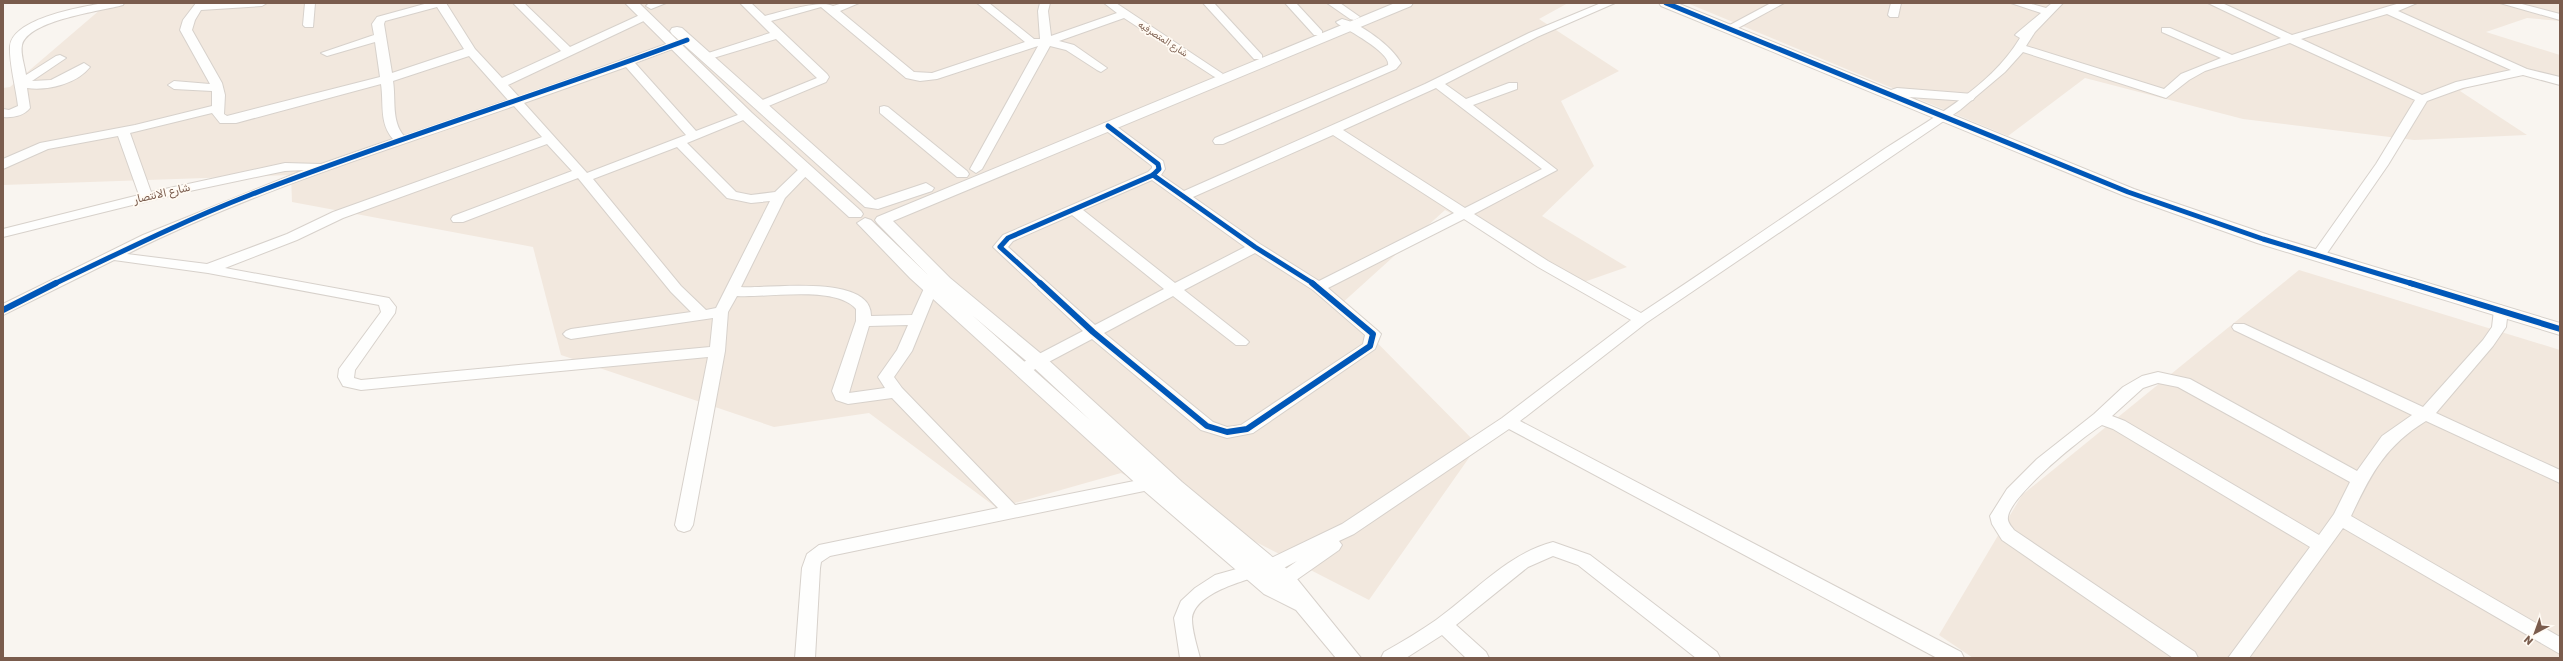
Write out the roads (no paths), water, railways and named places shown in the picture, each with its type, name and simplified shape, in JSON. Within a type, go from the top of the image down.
[{"type":"street","points":[[3,113],[11,114],[24,108],[16,45],[17,39],[24,31],[41,22],[119,3]]},
{"type":"street","points":[[262,3],[200,5],[189,20],[186,30],[206,62],[217,87],[219,118],[236,119],[386,79],[471,51]]},
{"type":"street","points":[[309,25],[310,3]]},
{"type":"street","points":[[402,141],[394,132],[389,120],[390,100],[378,24],[382,19],[440,3],[471,51],[488,68],[499,84],[582,176],[676,289],[702,314]]},
{"type":"street","points":[[518,3],[568,51]]},
{"type":"street","points":[[632,3],[651,7],[747,116],[860,218],[931,288],[1030,366],[1175,487],[1270,576],[1305,606],[1350,658]]},
{"type":"street","points":[[745,3],[764,20],[776,35],[823,78],[822,80],[759,106]]},
{"type":"street","points":[[764,20],[826,6],[854,3]]},
{"type":"street","points":[[982,3],[1027,37],[1030,42]]},
{"type":"street","points":[[976,169],[1046,42],[1043,10],[1045,3]]},
{"type":"street","name":"شارع المتصرفيه","points":[[1109,3],[1217,74]]},
{"type":"street","points":[[1208,3],[1258,57]]},
{"type":"street","points":[[1290,3],[1318,33]]},
{"type":"street","points":[[1219,141],[1392,67],[1396,63],[1394,59],[1349,22],[1332,3]]},
{"type":"street","points":[[860,218],[861,208],[880,211],[1108,126],[1349,22],[1389,3]]},
{"type":"street","points":[[880,211],[909,195],[1318,33],[1406,3]]},
{"type":"street","points":[[1184,196],[1437,83],[1533,35],[1610,3]]},
{"type":"street","points":[[1666,3],[1949,116]]},
{"type":"street","points":[[1679,3],[1895,92],[2098,180],[2318,256],[2560,328]]},
{"type":"street","points":[[1734,26],[1779,3]]},
{"type":"street","points":[[1894,15],[1896,3]]},
{"type":"street","points":[[2016,3],[2048,12]]},
{"type":"street","points":[[1971,94],[1977,83],[2011,44],[2030,30],[2058,3]]},
{"type":"street","points":[[2213,3],[2422,99]]},
{"type":"street","points":[[2021,48],[2163,94],[2169,93],[2192,73],[2290,38],[2412,3]]},
{"type":"street","points":[[2505,3],[2560,17]]},
{"type":"street","points":[[826,6],[894,63],[915,76],[933,76],[1026,46],[1030,42],[1046,42],[1070,47],[1102,68]]},
{"type":"street","points":[[499,84],[568,51],[651,7]]},
{"type":"street","points":[[2388,10],[2523,71],[2560,80]]},
{"type":"street","points":[[1046,42],[1125,14]]},
{"type":"street","points":[[1190,658],[1183,618],[1188,606],[1201,593],[1221,580],[1241,573],[1270,576],[1332,546],[1348,530],[1508,422],[1641,320],[1857,175],[1866,172],[1949,116],[1971,94],[1990,80],[2021,48],[2030,30]]},
{"type":"street","points":[[2166,30],[2232,59]]},
{"type":"street","points":[[706,57],[776,35]]},
{"type":"street","points":[[327,53],[379,37]]},
{"type":"street","points":[[585,78],[631,66],[684,46]]},
{"type":"street","points":[[3,310],[112,256],[193,219],[324,167],[585,78],[684,46],[706,57],[759,106],[880,211],[922,262],[1149,484],[1270,576]]},
{"type":"street","points":[[20,82],[34,76],[60,58]]},
{"type":"street","points":[[631,66],[694,136]]},
{"type":"street","points":[[20,82],[35,86],[55,84],[66,80],[84,67]]},
{"type":"street","points":[[2318,256],[2382,165],[2422,99],[2460,85],[2523,71]]},
{"type":"street","points":[[1318,287],[1551,170],[1437,83]]},
{"type":"street","points":[[174,85],[200,88],[217,87]]},
{"type":"street","points":[[1463,104],[1512,86]]},
{"type":"street","points":[[1895,92],[1971,94]]},
{"type":"street","points":[[3,165],[16,156],[42,147],[123,131],[218,108]]},
{"type":"street","points":[[884,110],[962,174]]},
{"type":"street","points":[[458,219],[679,142],[747,116]]},
{"type":"street","points":[[1108,126],[1158,164],[1158,169],[1154,174],[1008,238],[1000,246],[1093,332],[1207,426],[1218,431],[1237,433],[1247,429],[1370,346],[1373,334],[1318,287],[1255,247],[1154,174]]},
{"type":"street","points":[[1334,130],[1462,214],[1543,264],[1641,320]]},
{"type":"street","points":[[123,131],[146,197]]},
{"type":"street","points":[[208,269],[292,237],[338,215],[549,140]]},
{"type":"street","points":[[679,142],[732,195],[751,199],[779,196]]},
{"type":"street","name":"شارع الانتصار","points":[[3,233],[146,197],[285,168],[313,165],[324,167]]},
{"type":"street","points":[[684,525],[717,351],[721,312],[733,292],[779,196],[806,170]]},
{"type":"street","points":[[1074,210],[1241,342]]},
{"type":"street","points":[[1030,366],[1255,247]]},
{"type":"street","points":[[112,256],[208,269],[384,301],[389,307],[388,313],[347,368],[346,377],[349,382],[361,385],[717,351]]},
{"type":"street","points":[[931,288],[904,351],[886,377],[896,392],[1011,511]]},
{"type":"street","points":[[733,292],[767,292],[807,289],[841,293],[862,306],[865,313],[840,391],[842,396],[848,399],[861,399],[896,392]]},
{"type":"street","points":[[2238,658],[2288,593],[2320,544],[2342,518],[2360,480],[2388,440],[2398,430],[2427,413],[2496,333],[2499,327],[2501,310]]},
{"type":"street","points":[[571,334],[721,312]]},
{"type":"street","points":[[863,320],[918,320]]},
{"type":"street","points":[[2239,327],[2427,413],[2560,477]]},
{"type":"street","points":[[2188,658],[2008,535],[2000,524],[1998,516],[2002,506],[2034,472],[2081,430],[2100,418],[2139,383],[2150,377],[2163,376],[2184,384],[2360,480]]},
{"type":"street","points":[[2100,418],[2128,430],[2320,544]]},
{"type":"street","points":[[1508,422],[1954,658]]},
{"type":"street","points":[[805,658],[813,559],[825,550],[1149,484]]},
{"type":"street","points":[[2342,518],[2560,646]]},
{"type":"street","points":[[1391,658],[1443,625],[1522,562],[1541,552],[1553,549],[1584,560],[1710,658]]},
{"type":"street","points":[[1443,625],[1479,658]]}]
